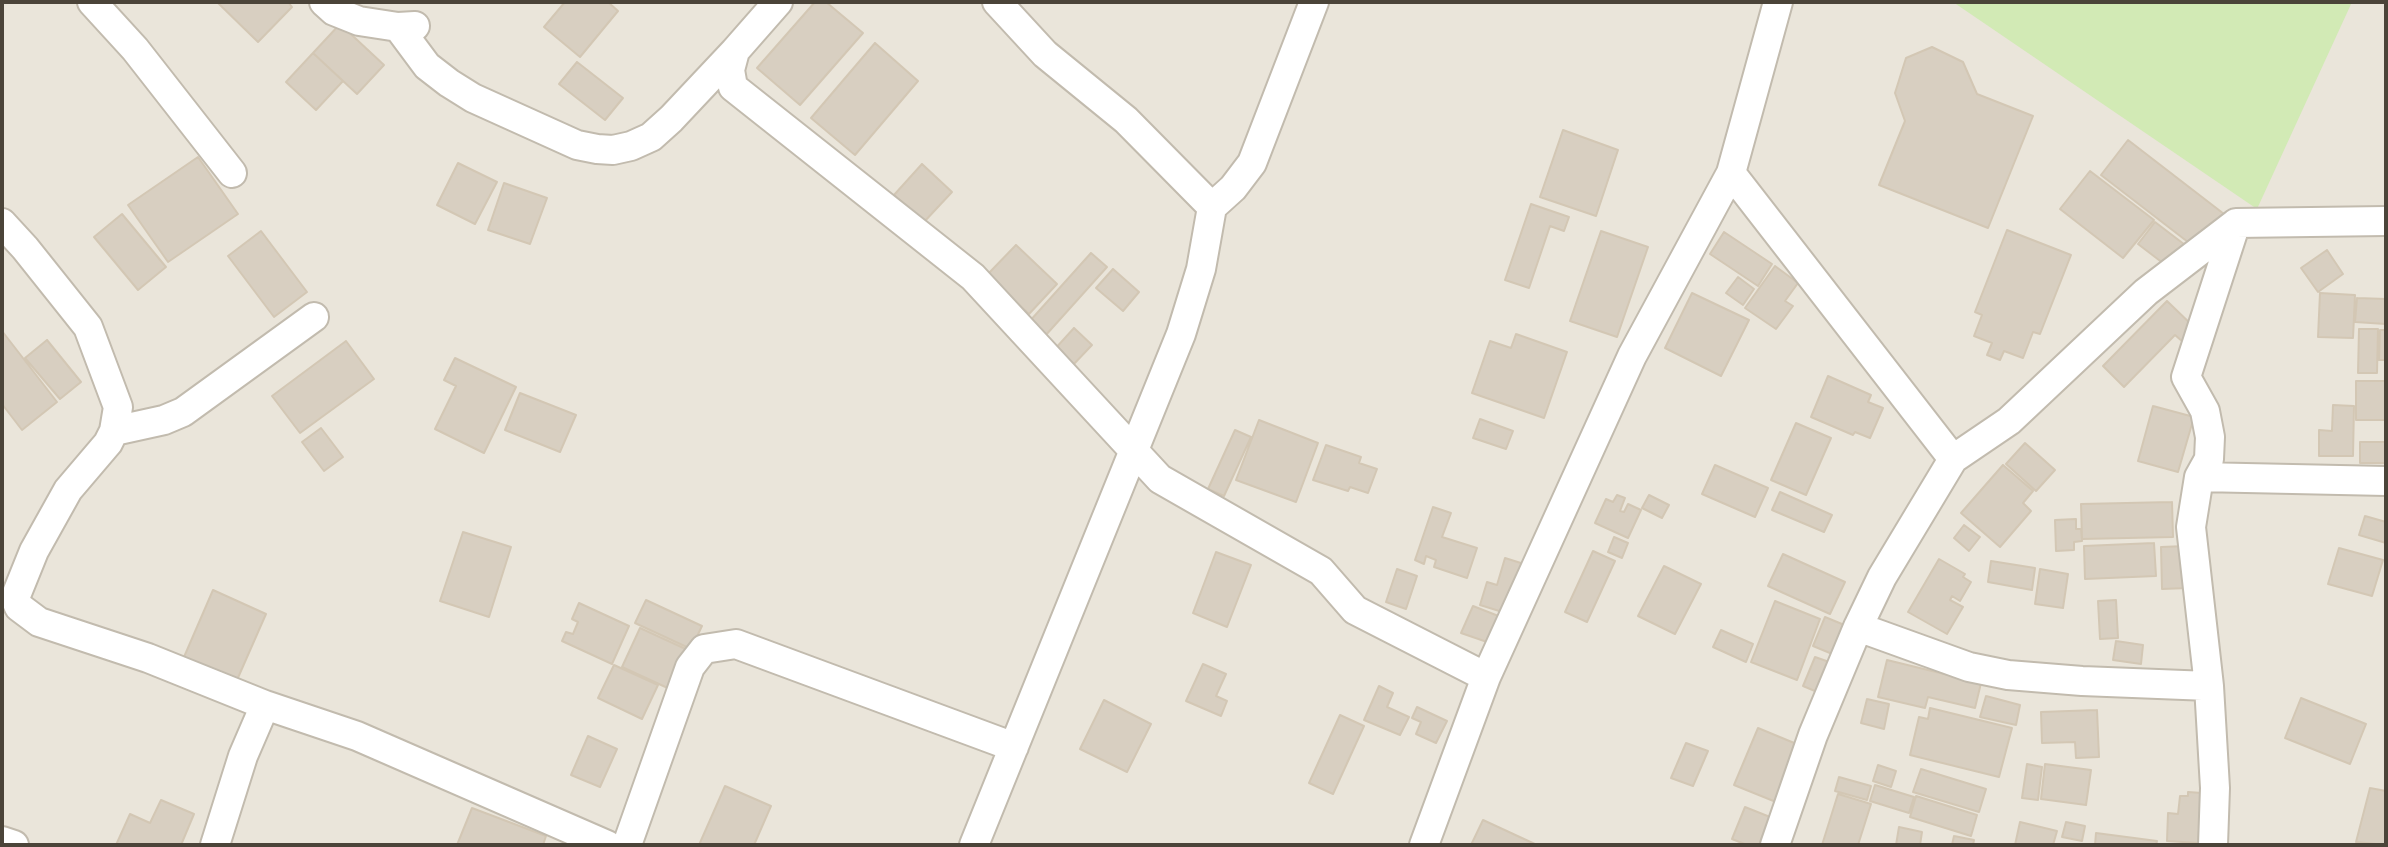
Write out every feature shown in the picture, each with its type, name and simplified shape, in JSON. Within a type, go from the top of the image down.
[{"type":"street","points":[[92,2],[135,49],[232,173]]},
{"type":"street","points":[[324,2],[334,11],[359,21],[407,27],[427,66],[473,98],[577,145],[613,150],[651,137],[778,2]]},
{"type":"street","points":[[997,2],[1045,54],[1126,120],[1212,207]]},
{"type":"street","points":[[974,845],[1185,321],[1201,269],[1212,207],[1233,188],[1252,163],[1314,2]]},
{"type":"street","points":[[1424,845],[1486,677],[1632,356],[1731,173],[1778,2]]},
{"type":"street","points":[[735,51],[730,70],[733,87],[973,277],[1160,479],[1321,571],[1355,610],[1486,677]]},
{"type":"street","points":[[1731,173],[1953,459]]},
{"type":"street","points":[[1775,845],[1813,735],[1858,627],[1882,577],[1953,459],[2009,421],[2146,292],[2236,223],[2386,221]]},
{"type":"street","points":[[2,223],[88,327],[118,407],[114,431],[108,443],[68,490],[34,551],[10,586],[19,607],[39,622],[148,658],[265,705],[357,736],[607,845]]},
{"type":"street","points":[[2213,845],[2215,788],[2209,686],[2191,527],[2199,477],[2209,459],[2210,437],[2205,411],[2186,377],[2236,223]]},
{"type":"street","points":[[114,431],[164,420],[183,412],[314,317]]},
{"type":"street","points":[[2199,477],[2386,481]]},
{"type":"street","points":[[1858,627],[1969,667],[2008,675],[2070,681],[2209,686]]},
{"type":"street","points":[[627,845],[690,667],[704,649],[736,644],[1014,747]]},
{"type":"street","points":[[215,845],[243,756],[265,705]]},
{"type":"street","points":[[2,841],[14,845]]},
{"type":"shaded area","points":[[2,2],[2386,2],[2386,845],[2,845]]},
{"type":"green space","points":[[1953,2],[2352,2],[2257,209]]},
{"type":"building","points":[[217,2],[288,2],[292,7],[258,42]]},
{"type":"building","points":[[565,2],[608,2],[618,11],[580,57],[544,27]]},
{"type":"building","points":[[815,2],[826,2],[863,33],[800,105],[757,68]]},
{"type":"building","points":[[340,24],[384,65],[357,94],[313,53]]},
{"type":"building","points":[[875,43],[918,81],[855,155],[811,118]]},
{"type":"building","points":[[1932,47],[1963,62],[1977,94],[2033,116],[1988,228],[1879,185],[1905,121],[1895,93],[1906,58]]},
{"type":"building","points":[[313,53],[343,81],[316,110],[286,82]]},
{"type":"building","points":[[577,62],[623,98],[605,120],[559,84]]},
{"type":"building","points":[[1563,130],[1618,150],[1596,216],[1540,197]]},
{"type":"building","points":[[2128,140],[2224,214],[2197,249],[2101,175]]},
{"type":"building","points":[[198,157],[238,214],[168,262],[128,205]]},
{"type":"building","points":[[458,163],[497,182],[475,224],[437,205]]},
{"type":"building","points":[[922,164],[952,192],[924,222],[894,195]]},
{"type":"building","points":[[2090,171],[2154,220],[2123,258],[2060,209]]},
{"type":"building","points":[[504,183],[547,198],[530,244],[488,230]]},
{"type":"building","points":[[1531,204],[1569,217],[1564,231],[1550,226],[1529,288],[1505,280]]},
{"type":"building","points":[[122,214],[166,267],[138,290],[94,237]]},
{"type":"building","points":[[2155,222],[2189,248],[2172,270],[2138,244]]},
{"type":"building","points":[[2007,230],[2071,255],[2040,334],[2033,332],[2023,358],[2004,351],[2000,360],[1987,355],[1992,343],[1974,336],[1982,315],[1975,312]]},
{"type":"building","points":[[261,231],[307,292],[274,317],[228,256]]},
{"type":"building","points":[[1601,231],[1648,247],[1617,337],[1570,321]]},
{"type":"building","points":[[1724,232],[1772,264],[1758,286],[1710,254]]},
{"type":"building","points":[[1016,245],[1057,284],[1029,314],[987,275]]},
{"type":"building","points":[[2327,250],[2343,274],[2318,292],[2301,268]]},
{"type":"building","points":[[1091,253],[1107,267],[1045,336],[1029,322]]},
{"type":"building","points":[[1775,266],[1798,283],[1785,301],[1793,306],[1776,329],[1745,308]]},
{"type":"building","points":[[1113,269],[1139,292],[1123,311],[1096,288]]},
{"type":"building","points":[[1738,277],[1754,289],[1743,305],[1726,293]]},
{"type":"building","points":[[1692,293],[1749,320],[1721,376],[1665,348]]},
{"type":"building","points":[[2320,293],[2355,295],[2353,338],[2318,337]]},
{"type":"building","points":[[2357,298],[2386,299],[2386,324],[2355,322]]},
{"type":"building","points":[[2167,301],[2196,329],[2183,342],[2175,335],[2124,387],[2103,366]]},
{"type":"building","points":[[1074,328],[1092,345],[1072,366],[1054,350]]},
{"type":"building","points":[[2359,329],[2378,329],[2377,373],[2358,373]]},
{"type":"building","points":[[2380,330],[2386,330],[2386,360],[2379,360]]},
{"type":"building","points":[[2,331],[57,402],[22,430],[2,404]]},
{"type":"building","points":[[1516,334],[1567,352],[1544,418],[1472,393],[1490,341],[1511,348]]},
{"type":"building","points":[[47,340],[81,382],[60,399],[25,358]]},
{"type":"building","points":[[346,341],[374,379],[300,433],[272,396]]},
{"type":"building","points":[[455,358],[516,387],[484,453],[435,429],[456,386],[444,380]]},
{"type":"building","points":[[1828,376],[1871,395],[1868,402],[1883,408],[1870,438],[1855,432],[1853,435],[1811,417]]},
{"type":"building","points":[[2356,381],[2386,381],[2386,420],[2356,420]]},
{"type":"building","points":[[520,393],[576,415],[560,452],[505,430]]},
{"type":"building","points":[[2333,405],[2354,406],[2353,456],[2319,456],[2319,430],[2332,431]]},
{"type":"building","points":[[2153,406],[2194,417],[2178,472],[2138,461]]},
{"type":"building","points":[[1480,419],[1513,431],[1506,449],[1473,438]]},
{"type":"building","points":[[1259,420],[1318,443],[1296,502],[1236,480]]},
{"type":"building","points":[[1796,423],[1831,438],[1806,495],[1771,480]]},
{"type":"building","points":[[321,428],[343,457],[324,471],[302,442]]},
{"type":"building","points":[[1235,430],[1251,437],[1224,496],[1208,489]]},
{"type":"building","points":[[2360,442],[2386,442],[2386,463],[2360,463]]},
{"type":"building","points":[[2025,443],[2055,470],[2036,491],[2006,464]]},
{"type":"building","points":[[1326,445],[1361,457],[1359,463],[1377,469],[1368,493],[1350,487],[1348,491],[1313,480]]},
{"type":"building","points":[[1715,465],[1768,488],[1755,517],[1702,494]]},
{"type":"building","points":[[2003,465],[2033,491],[2023,503],[2031,511],[2000,547],[1961,513]]},
{"type":"building","points":[[1780,492],[1832,515],[1824,532],[1772,510]]},
{"type":"building","points":[[1617,495],[1625,498],[1620,511],[1624,512],[1628,504],[1641,510],[1628,538],[1595,523],[1606,499],[1613,502]]},
{"type":"building","points":[[1649,495],[1669,505],[1662,518],[1642,508]]},
{"type":"building","points":[[2172,502],[2173,537],[2082,539],[2081,504]]},
{"type":"building","points":[[1433,507],[1451,513],[1442,537],[1477,548],[1467,578],[1434,567],[1436,560],[1426,556],[1424,564],[1415,560]]},
{"type":"building","points":[[2365,516],[2386,522],[2386,543],[2359,535]]},
{"type":"building","points":[[2076,519],[2076,529],[2081,529],[2082,541],[2074,542],[2074,550],[2056,551],[2055,520]]},
{"type":"building","points":[[1964,525],[1980,537],[1969,551],[1954,538]]},
{"type":"building","points":[[463,532],[511,547],[489,617],[440,601]]},
{"type":"building","points":[[1614,537],[1628,543],[1622,558],[1608,552]]},
{"type":"building","points":[[2154,543],[2156,576],[2085,579],[2084,546]]},
{"type":"building","points":[[2186,546],[2188,588],[2162,589],[2161,547]]},
{"type":"building","points":[[2339,548],[2383,560],[2372,596],[2328,584]]},
{"type":"building","points":[[1593,551],[1615,561],[1587,622],[1565,612]]},
{"type":"building","points":[[1216,552],[1251,565],[1227,627],[1193,613]]},
{"type":"building","points":[[1783,554],[1845,582],[1830,614],[1768,586]]},
{"type":"building","points":[[1505,558],[1524,564],[1509,614],[1480,605],[1487,582],[1497,585]]},
{"type":"building","points":[[1939,559],[1965,574],[1963,577],[1971,582],[1960,601],[1952,596],[1950,600],[1963,607],[1947,634],[1908,612]]},
{"type":"building","points":[[1991,561],[2035,568],[2032,590],[1988,582]]},
{"type":"building","points":[[1664,566],[1701,584],[1675,634],[1638,616]]},
{"type":"building","points":[[1397,569],[1417,576],[1406,609],[1386,602]]},
{"type":"building","points":[[2040,569],[2068,574],[2063,608],[2035,604]]},
{"type":"building","points":[[213,590],[266,614],[237,680],[184,657]]},
{"type":"building","points":[[646,600],[702,626],[691,649],[635,623]]},
{"type":"building","points":[[2116,600],[2118,638],[2100,639],[2098,601]]},
{"type":"building","points":[[1775,601],[1820,619],[1797,680],[1751,662]]},
{"type":"building","points":[[579,603],[629,626],[612,664],[562,641],[566,632],[573,634],[578,622],[572,619]]},
{"type":"building","points":[[1473,606],[1506,619],[1490,643],[1461,633]]},
{"type":"building","points":[[1825,617],[1854,629],[1842,658],[1813,646]]},
{"type":"building","points":[[640,628],[690,651],[672,690],[622,667]]},
{"type":"building","points":[[1721,630],[1753,644],[1746,662],[1713,647]]},
{"type":"building","points":[[2116,641],[2143,645],[2141,664],[2113,660]]},
{"type":"building","points":[[1815,657],[1835,664],[1822,694],[1803,686]]},
{"type":"building","points":[[1887,660],[1981,683],[1975,708],[1928,697],[1925,708],[1878,697]]},
{"type":"building","points":[[1203,664],[1226,674],[1216,696],[1227,701],[1221,716],[1186,701]]},
{"type":"building","points":[[614,665],[658,685],[642,719],[598,698]]},
{"type":"building","points":[[1379,686],[1393,693],[1387,707],[1409,717],[1400,735],[1364,720]]},
{"type":"building","points":[[1986,696],[2020,705],[2016,725],[1980,717]]},
{"type":"building","points":[[2301,698],[2366,724],[2350,764],[2285,738]]},
{"type":"building","points":[[1867,699],[1889,704],[1884,729],[1861,723]]},
{"type":"building","points":[[1104,700],[1151,724],[1127,772],[1080,749]]},
{"type":"building","points":[[1417,707],[1447,721],[1436,743],[1416,734],[1421,722],[1412,718]]},
{"type":"building","points":[[1930,708],[2012,728],[1999,777],[1910,755],[1919,717],[1928,719]]},
{"type":"building","points":[[2097,710],[2099,757],[2076,758],[2075,742],[2042,743],[2041,712]]},
{"type":"building","points":[[1340,715],[1364,726],[1333,794],[1309,783]]},
{"type":"building","points":[[1758,728],[1799,745],[1776,802],[1734,785]]},
{"type":"building","points":[[588,736],[617,749],[600,787],[571,775]]},
{"type":"building","points":[[1686,743],[1708,751],[1693,786],[1671,778]]},
{"type":"building","points":[[2027,764],[2042,767],[2038,800],[2022,798]]},
{"type":"building","points":[[2045,764],[2091,770],[2086,805],[2041,799]]},
{"type":"building","points":[[1878,765],[1896,771],[1891,787],[1873,781]]},
{"type":"building","points":[[1921,769],[1986,789],[1979,812],[1913,792]]},
{"type":"building","points":[[1839,777],[1871,786],[1867,800],[1835,791]]},
{"type":"building","points":[[1875,785],[1914,797],[1909,813],[1870,801]]},
{"type":"building","points":[[725,786],[771,806],[754,845],[699,845]]},
{"type":"building","points":[[2370,788],[2386,791],[2386,845],[2356,842]]},
{"type":"building","points":[[2188,792],[2202,793],[2198,843],[2167,841],[2168,813],[2178,814],[2180,796],[2188,796]]},
{"type":"building","points":[[1838,794],[1871,804],[1858,845],[1822,845]]},
{"type":"building","points":[[1916,796],[1977,815],[1971,836],[1910,817]]},
{"type":"building","points":[[161,800],[194,814],[181,845],[116,845],[130,814],[150,823]]},
{"type":"building","points":[[1745,807],[1770,817],[1759,845],[1747,845],[1732,839]]},
{"type":"building","points":[[472,808],[546,836],[543,845],[457,845]]},
{"type":"building","points":[[1483,820],[1537,845],[1471,845]]},
{"type":"building","points":[[2020,822],[2057,831],[2053,845],[2015,845]]},
{"type":"building","points":[[2066,822],[2085,826],[2082,841],[2062,837]]},
{"type":"building","points":[[1899,827],[1922,832],[1920,845],[1896,845]]},
{"type":"building","points":[[2096,833],[2157,841],[2156,845],[2095,845]]},
{"type":"building","points":[[1954,836],[1974,840],[1973,845],[1952,845]]}]
